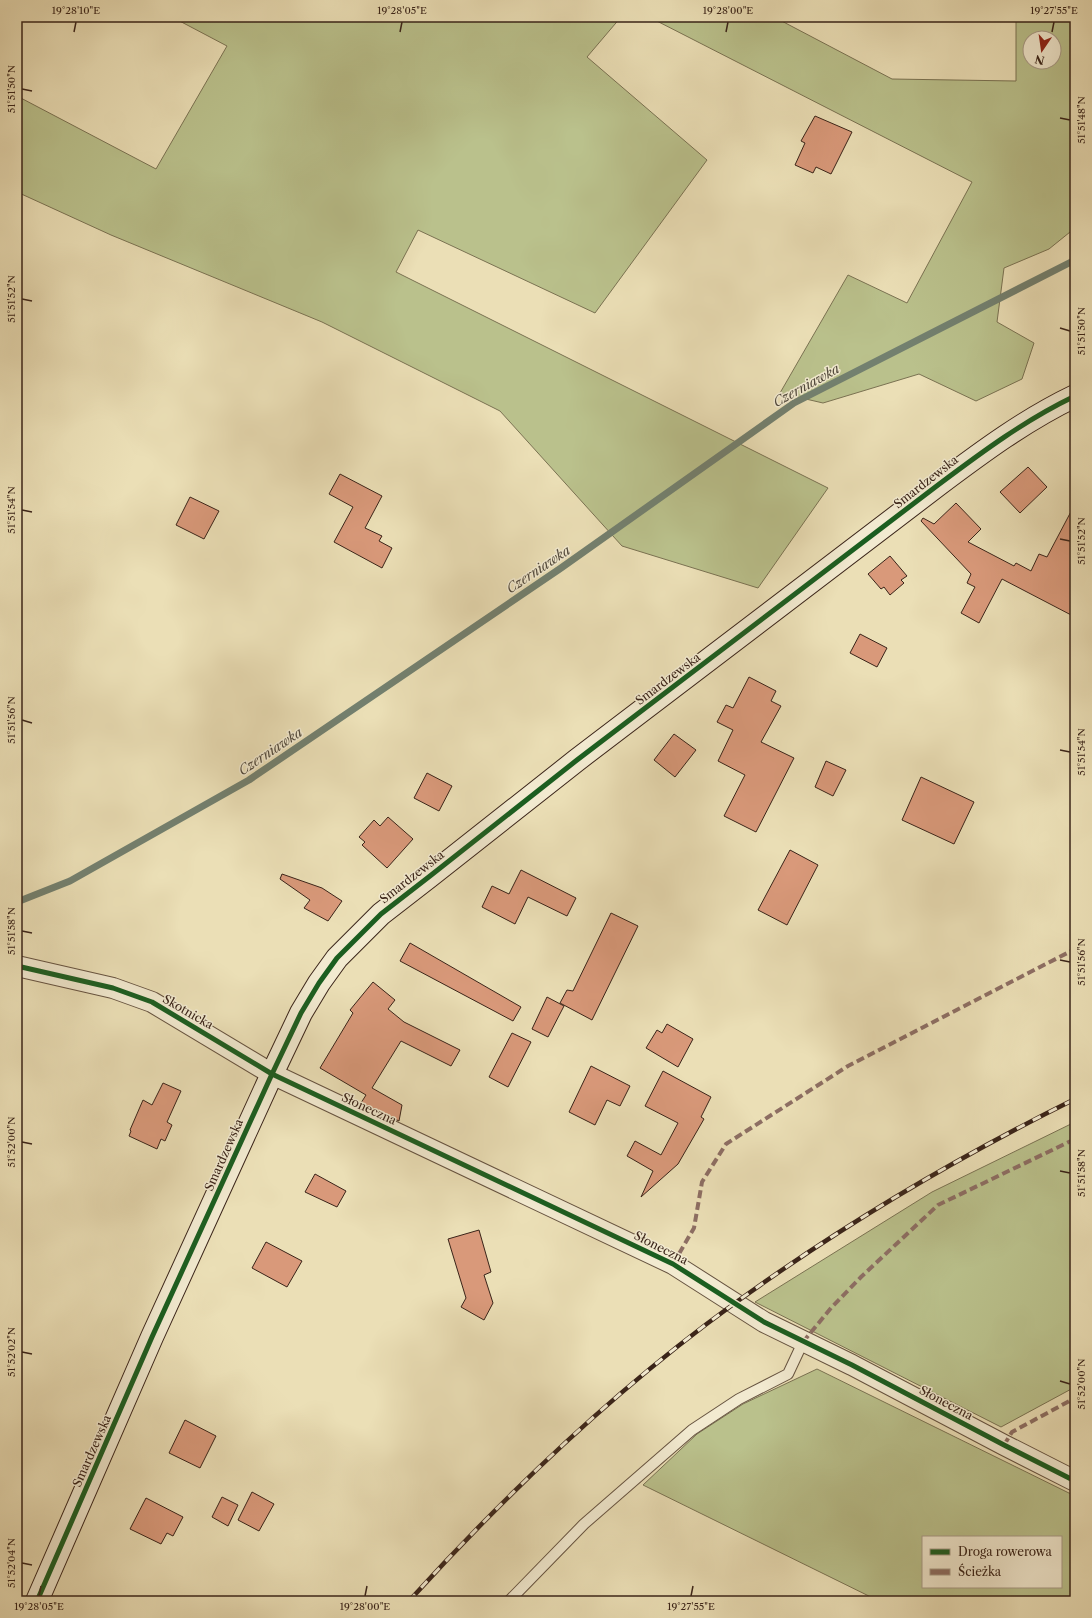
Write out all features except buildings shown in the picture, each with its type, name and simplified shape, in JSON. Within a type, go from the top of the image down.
[{"type":"street","name":"Smardzewska","points":[[37,1601],[152,1338],[272,1074],[301,1013],[318,983],[337,958],[382,914],[577,760],[979,454],[1032,418],[1075,396]]},
{"type":"street","name":"Skotnicka","points":[[17,966],[113,988],[152,1002],[272,1074]]},
{"type":"street","name":"Słoneczna","points":[[272,1074],[673,1264],[764,1322],[803,1342],[852,1364],[1004,1446],[1075,1481]]},
{"type":"lane","points":[[509,1601],[584,1524],[692,1430],[739,1399],[788,1374],[803,1342]]},
{"type":"green space","points":[[172,17],[621,17],[587,57],[707,160],[595,313],[418,230],[396,272],[828,488],[758,588],[622,546],[500,411],[322,322],[111,235],[17,192],[17,96],[156,169],[227,46]]},
{"type":"green space","points":[[649,17],[774,17],[892,79],[1016,81],[1016,21],[1003,17],[1075,17],[1075,228],[1049,249],[1004,268],[997,322],[1034,343],[1022,379],[976,401],[919,374],[823,403],[780,393],[848,275],[907,303],[972,182]]},
{"type":"green space","points":[[1075,1122],[1075,1387],[1001,1427],[755,1302],[932,1192]]},
{"type":"green space","points":[[817,1369],[1075,1496],[1075,1601],[879,1601],[643,1485],[697,1434],[743,1404]]},
{"type":"waterway","name":"Czerniawka","points":[[17,902],[70,881],[249,780],[561,568],[794,403],[1075,260]]},
{"type":"railway","points":[[409,1601],[524,1481],[564,1443],[606,1406],[691,1336],[776,1274],[901,1194],[987,1145],[1075,1099]]},
{"type":"marked path","points":[[673,1264],[694,1228],[702,1182],[726,1144],[848,1066],[1075,949]]},
{"type":"marked path","points":[[803,1342],[831,1308],[861,1277],[938,1205],[1075,1139]]},
{"type":"marked path","points":[[1004,1445],[1012,1432],[1075,1398]]},
{"type":"cycle path","points":[[37,1601],[152,1337],[272,1074],[301,1013],[319,983],[337,958],[381,914],[577,760],[938,485],[1021,426],[1075,396]]},
{"type":"cycle path","points":[[17,966],[113,988],[152,1002],[272,1074],[673,1264],[764,1322],[852,1365],[1075,1481]]}]
